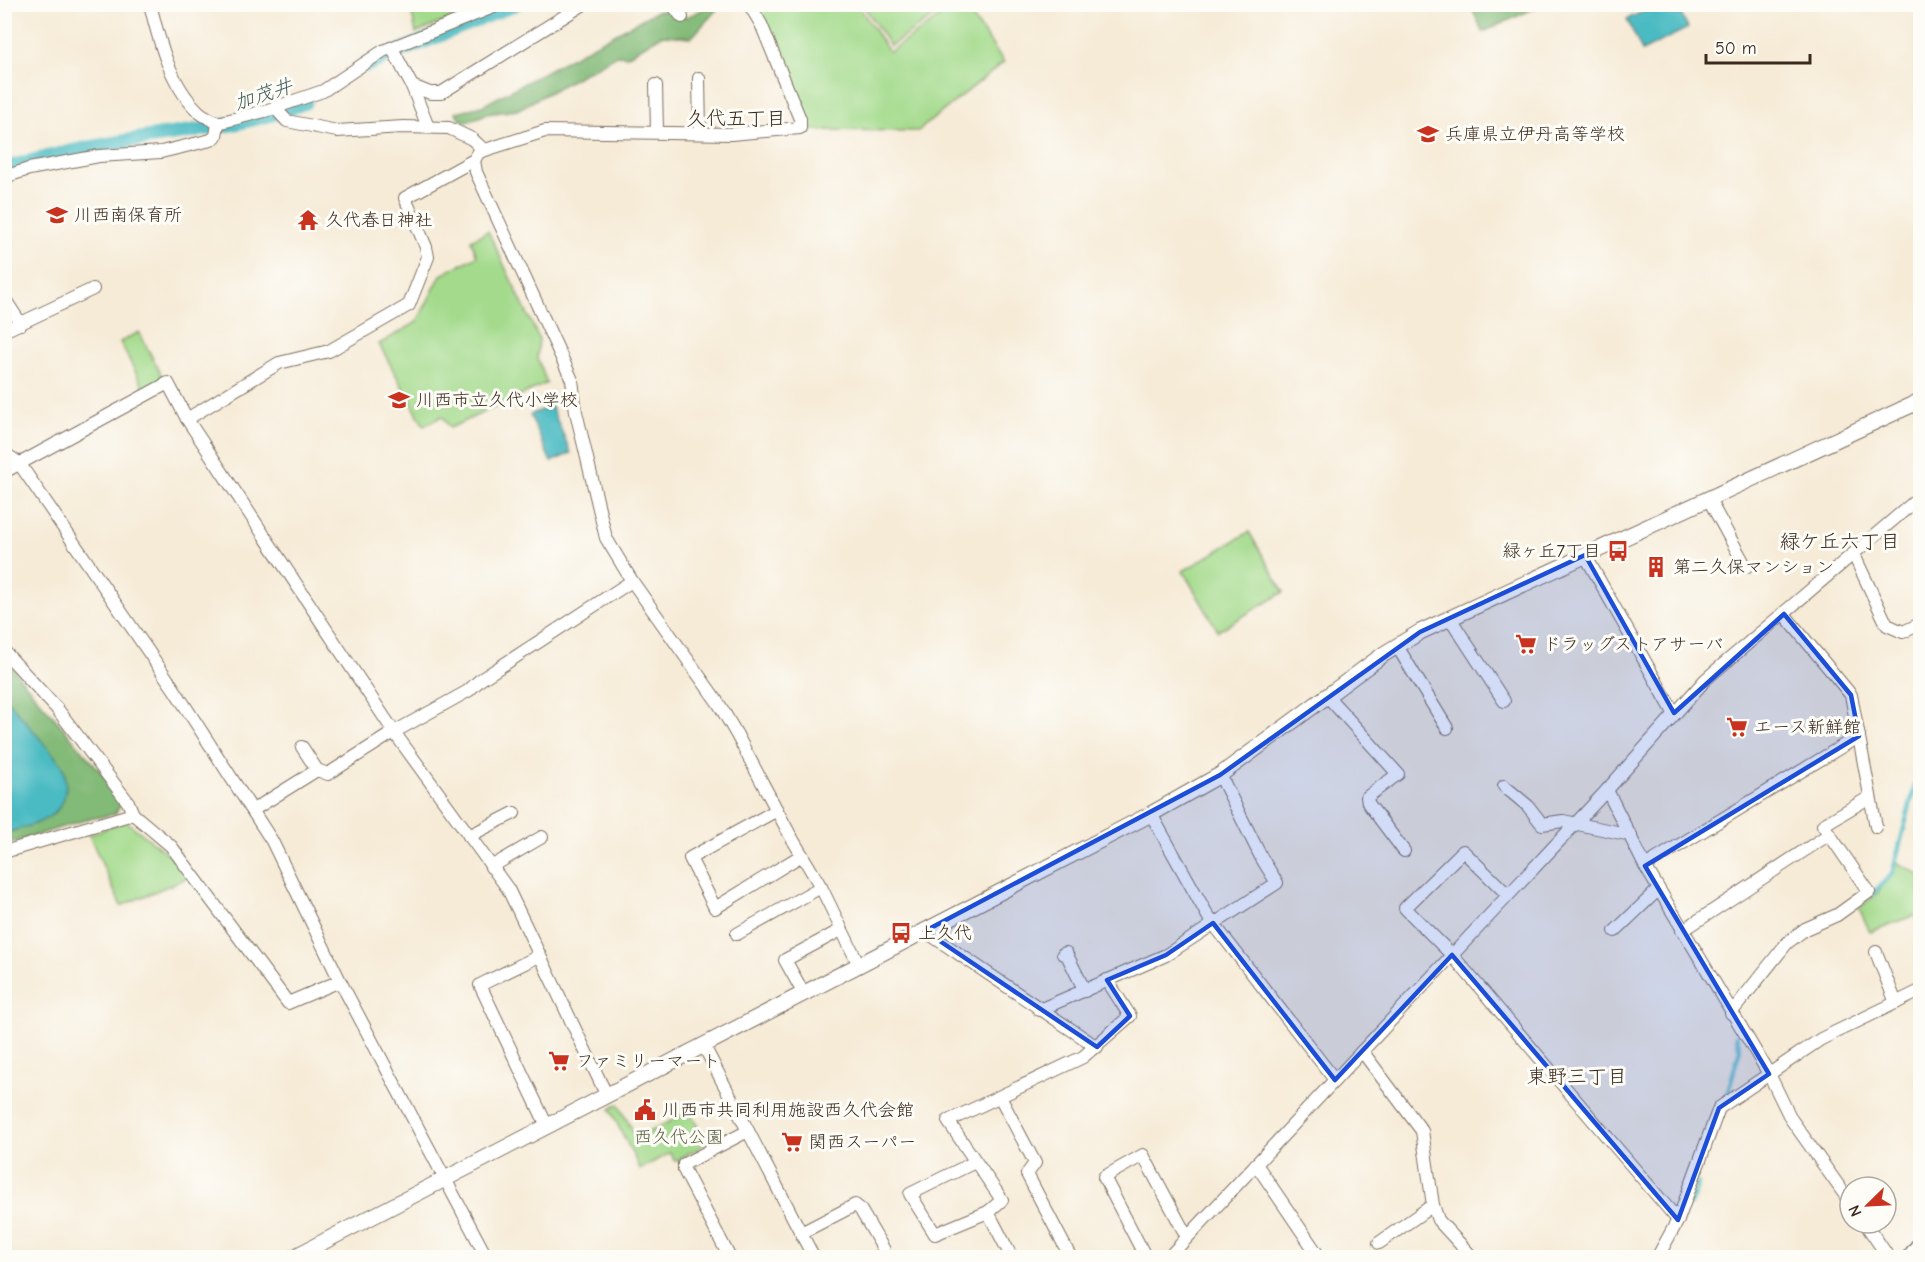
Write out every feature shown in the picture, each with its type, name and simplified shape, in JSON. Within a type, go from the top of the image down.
[{"type":"main road","points":[[1910,1257],[1920,1245]]},
{"type":"street","points":[[150,4],[164,54],[177,83],[198,113],[218,123],[275,108],[323,91],[363,62],[501,4]]},
{"type":"street","points":[[412,86],[430,93],[441,93],[584,4]]},
{"type":"street","points":[[672,4],[682,17]]},
{"type":"street","points":[[187,419],[279,363],[329,351],[409,305],[428,257],[405,198],[474,160],[484,150],[545,131],[731,134],[800,128],[796,110],[760,24],[749,4]]},
{"type":"street","points":[[392,48],[412,86],[428,127]]},
{"type":"street","points":[[699,78],[700,133]]},
{"type":"street","points":[[656,85],[657,132]]},
{"type":"street","points":[[275,108],[287,121],[337,131],[449,128],[472,138],[484,150]]},
{"type":"street","points":[[4,177],[99,156],[161,152],[211,140],[216,136],[218,123]]},
{"type":"street","points":[[474,160],[476,172],[572,380],[576,412],[606,538],[632,581],[719,704],[821,887],[859,965]]},
{"type":"street","points":[[4,331],[93,289]]},
{"type":"street","points":[[4,298],[21,324]]},
{"type":"street","points":[[4,472],[168,383],[187,419],[394,732],[508,889],[607,1096]]},
{"type":"street","points":[[292,1257],[1150,814],[1220,775],[1397,646],[1450,618],[1920,401]]},
{"type":"street","points":[[4,453],[19,463],[272,841],[340,981],[486,1257]]},
{"type":"street","points":[[1708,498],[1746,567]]},
{"type":"street","points":[[1168,1257],[1607,790],[1706,680],[1920,498]]},
{"type":"street","points":[[1585,555],[1674,713]]},
{"type":"street","points":[[1854,555],[1887,625],[1903,632],[1920,624]]},
{"type":"street","points":[[302,747],[317,770],[328,774],[394,732],[468,691],[480,680],[632,581]]},
{"type":"street","points":[[1784,614],[1851,695],[1876,827]]},
{"type":"street","points":[[1450,618],[1504,701]]},
{"type":"street","points":[[1397,646],[1447,728]]},
{"type":"street","points":[[4,651],[58,710],[128,802],[133,814],[171,846],[288,1003],[340,981]]},
{"type":"street","points":[[1328,697],[1398,774],[1367,797],[1368,802],[1404,851]]},
{"type":"street","points":[[1645,866],[1859,736]]},
{"type":"street","points":[[253,810],[317,770]]},
{"type":"street","points":[[1039,1010],[1166,955],[1277,883],[1261,857],[1220,775]]},
{"type":"street","points":[[1504,786],[1528,806],[1542,824],[1563,821],[1630,835]]},
{"type":"street","points":[[1607,790],[1658,890],[1769,1074],[1791,1119],[1838,1185]]},
{"type":"street","points":[[1731,1013],[1786,943],[1805,929],[1838,915],[1869,892],[1823,825],[1870,797]]},
{"type":"street","points":[[777,810],[690,858],[715,908],[802,855]]},
{"type":"street","points":[[469,836],[514,813]]},
{"type":"street","points":[[4,852],[133,814]]},
{"type":"street","points":[[1150,814],[1213,923],[1335,1080]]},
{"type":"street","points":[[1682,931],[1828,835]]},
{"type":"street","points":[[491,867],[542,837]]},
{"type":"street","points":[[1508,895],[1463,851],[1405,908],[1452,955],[1678,1220]]},
{"type":"street","points":[[737,934],[821,887]]},
{"type":"street","points":[[1615,931],[1658,890]]},
{"type":"street","points":[[804,994],[785,960],[841,930]]},
{"type":"street","points":[[925,930],[1039,1010],[1097,1047]]},
{"type":"street","points":[[1876,952],[1896,1003]]},
{"type":"street","points":[[1066,953],[1085,991]]},
{"type":"street","points":[[539,956],[480,985],[547,1126]]},
{"type":"street","points":[[975,1162],[910,1194],[936,1234],[988,1212],[1002,1200],[948,1121],[1083,1057],[1097,1047],[1130,1016],[1107,980]]},
{"type":"street","points":[[1657,1257],[1678,1220],[1719,1108],[1821,1039],[1920,991]]},
{"type":"street","points":[[704,1046],[814,1257]]},
{"type":"street","points":[[1362,1051],[1422,1131],[1433,1205],[1438,1220],[1473,1257]]},
{"type":"street","points":[[1000,1097],[1035,1163],[1027,1174],[1071,1257]]},
{"type":"street","points":[[729,1257],[684,1170],[684,1164],[748,1131]]},
{"type":"street","points":[[1146,1257],[1104,1177],[1135,1158],[1143,1155],[1187,1237]]},
{"type":"street","points":[[1256,1164],[1320,1257]]},
{"type":"street","points":[[801,1233],[855,1205],[860,1209],[884,1250],[882,1257]]},
{"type":"street","points":[[1379,1243],[1433,1205]]},
{"type":"street","points":[[988,1212],[1012,1257]]},
{"type":"street","points":[[1873,1235],[1889,1257]]},
{"type":"highlighted area","points":[[1585,555],[1674,713],[1784,614],[1851,695],[1859,736],[1645,866],[1769,1074],[1719,1108],[1678,1220],[1452,955],[1335,1080],[1213,923],[1166,955],[1107,980],[1130,1016],[1097,1047],[925,931],[1220,775],[1420,632]]},
{"type":"green space","points":[[486,4],[416,33],[410,5]]},
{"type":"green space","points":[[712,5],[719,7],[692,37],[662,35],[627,56],[617,55],[517,110],[486,114],[467,122],[459,119],[456,112],[482,106],[657,11],[674,11],[687,17]]},
{"type":"green space","points":[[753,5],[858,5],[889,52],[957,5],[964,5],[1004,62],[918,131],[809,130]]},
{"type":"green space","points":[[863,5],[951,5],[890,46]]},
{"type":"green space","points":[[1470,5],[1542,5],[1483,32]]},
{"type":"green space","points":[[488,231],[539,339],[537,358],[547,383],[450,428],[442,416],[424,426],[379,344],[417,322],[441,275],[477,256],[471,240]]},
{"type":"green space","points":[[139,332],[165,382],[146,392],[120,342]]},
{"type":"green space","points":[[1249,532],[1284,592],[1218,631],[1183,571]]},
{"type":"green space","points":[[4,659],[124,799],[115,814],[85,820],[5,845]]},
{"type":"green space","points":[[126,821],[174,859],[189,877],[121,906],[89,835]]},
{"type":"green space","points":[[1898,863],[1920,875],[1920,936],[1915,915],[1870,932],[1859,908],[1877,894]]},
{"type":"green space","name":"西久代公園","points":[[618,1104],[637,1138],[690,1111],[706,1144],[675,1161],[670,1153],[640,1169],[610,1109]]},
{"type":"water","points":[[1657,5],[1676,5],[1688,28],[1642,51],[1627,19]]},
{"type":"water","points":[[551,406],[571,453],[551,462],[530,415]]},
{"type":"water","points":[[4,696],[63,766],[66,782],[65,795],[53,814],[32,825],[5,833]]},
{"type":"waterway","name":"加茂井","points":[[366,65],[515,4]]},
{"type":"waterway","name":"加茂井","points":[[4,169],[47,157],[244,121],[305,102]]},
{"type":"waterway","points":[[1871,895],[1892,874],[1920,767]]},
{"type":"waterway","points":[[1726,1099],[1740,1049],[1736,1036]]},
{"type":"waterway","points":[[1690,1205],[1698,1183]]},
{"type":"place","name":"兵庫県立伊丹高等学校","points":[[1428,134]]},
{"type":"place","name":"川西南保育所","points":[[57,215]]},
{"type":"place","name":"久代春日神社","points":[[308,220]]},
{"type":"place","name":"川西市立久代小学校","points":[[399,400]]},
{"type":"place","name":"緑ヶ丘7丁目","points":[[1618,551]]},
{"type":"place","name":"第二久保マンション","points":[[1656,567]]},
{"type":"place","name":"ドラッグストアサーバ","points":[[1526,644]]},
{"type":"place","name":"エース新鮮館","points":[[1737,727]]},
{"type":"place","name":"上久代","points":[[901,933]]},
{"type":"place","name":"ファミリーマート","points":[[559,1061]]},
{"type":"place","name":"川西市共同利用施設西久代会館","points":[[645,1110]]},
{"type":"place","name":"関西スーパー","points":[[792,1142]]},
{"type":"district","name":"久代五丁目","points":[[736,118]]},
{"type":"district","name":"緑ケ丘六丁目","points":[[1840,541]]},
{"type":"district","name":"東野三丁目","points":[[1577,1076]]}]
